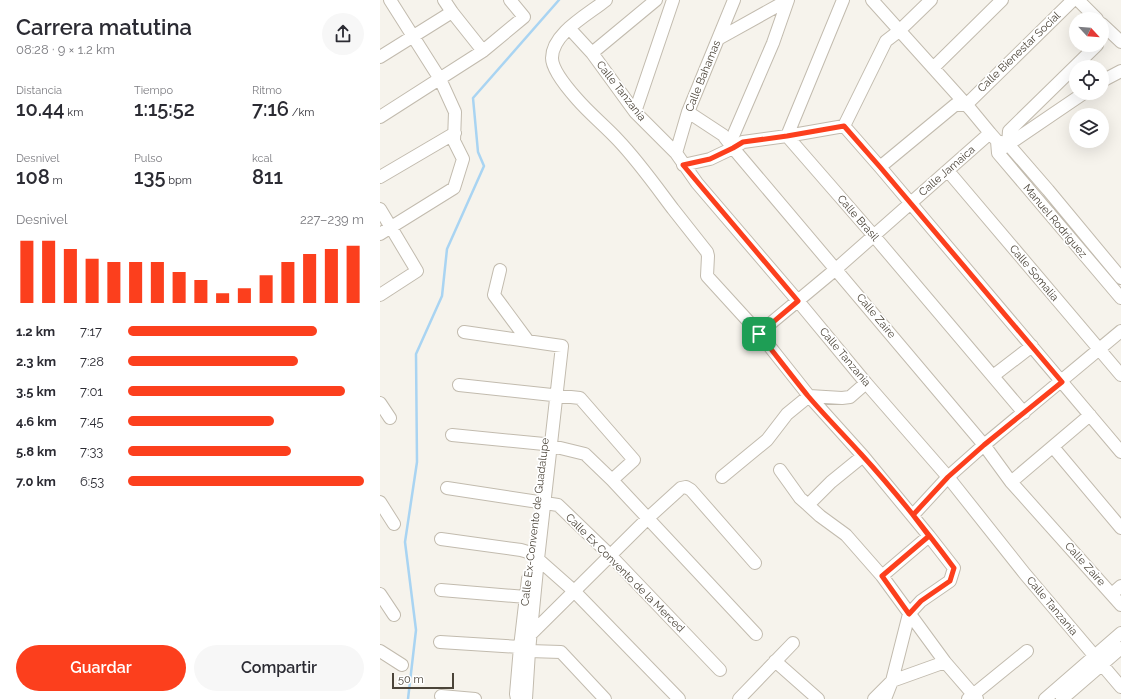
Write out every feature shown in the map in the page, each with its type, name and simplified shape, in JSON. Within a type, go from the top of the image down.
[{"type":"street","points":[[380,234],[454,188],[462,159],[454,141],[455,112],[440,79],[390,0]]},
{"type":"street","points":[[444,0],[483,51]]},
{"type":"street","points":[[380,117],[483,51],[524,17],[510,0]]},
{"type":"street","points":[[606,0],[570,28],[559,40],[553,50],[552,59],[555,69],[587,111],[618,140],[645,171],[706,252],[708,256],[706,276],[759,334],[809,396],[863,456],[913,515],[954,568],[950,581],[921,601],[909,614],[892,681],[885,699]]},
{"type":"street","points":[[592,53],[656,0]]},
{"type":"street","points":[[635,112],[673,0]]},
{"type":"street","name":"Calle Bahamas","points":[[676,153],[688,112],[734,0]]},
{"type":"street","points":[[718,39],[788,0]]},
{"type":"street","points":[[733,148],[733,136],[773,44],[788,0]]},
{"type":"street","points":[[787,136],[843,0]]},
{"type":"street","name":"Manuel Rodríguez","points":[[872,0],[966,105],[1048,190],[1121,278]]},
{"type":"street","points":[[844,126],[886,41],[899,31],[931,0]]},
{"type":"street","points":[[933,68],[1002,0]]},
{"type":"street","name":"Calle Bienestar Social","points":[[966,105],[1073,0]]},
{"type":"street","points":[[1078,0],[1090,12]]},
{"type":"street","points":[[380,57],[452,12]]},
{"type":"street","name":"Calle Tanzania","points":[[570,28],[592,53],[635,112],[676,153],[683,165],[866,383],[948,477],[1025,574],[1121,687]]},
{"type":"street","points":[[1109,34],[1121,42]]},
{"type":"street","points":[[998,139],[1009,132],[1090,52]]},
{"type":"street","points":[[1109,78],[1121,71]]},
{"type":"street","name":"Calle Jamaica","points":[[759,334],[948,171],[998,139],[1071,100]]},
{"type":"street","points":[[880,167],[955,105],[966,105]]},
{"type":"street","name":"Calle Zaire","points":[[688,112],[723,135],[984,445],[1011,482],[1121,605]]},
{"type":"street","points":[[683,165],[710,159],[743,142],[844,126]]},
{"type":"street","points":[[844,126],[1121,452]]},
{"type":"street","points":[[380,178],[455,133]]},
{"type":"street","name":"Calle Brasil","points":[[787,136],[1024,413]]},
{"type":"street","name":"Manuel Rodríguez","points":[[998,139],[998,153],[1121,298]]},
{"type":"street","name":"Calle Somalia","points":[[948,171],[1121,376]]},
{"type":"street","points":[[380,209],[417,271],[380,295]]},
{"type":"street","points":[[500,270],[494,295],[528,341]]},
{"type":"street","points":[[913,515],[948,477],[984,445],[1062,382],[1121,331]]},
{"type":"street","points":[[464,332],[528,341]]},
{"type":"street","name":"Calle Ex-Convento de Guadalupe","points":[[518,699],[516,694],[530,600],[554,394],[558,346],[528,341]]},
{"type":"street","points":[[993,376],[1032,346]]},
{"type":"street","points":[[722,477],[767,440],[787,414],[809,396],[850,397],[866,383]]},
{"type":"street","points":[[459,385],[580,398],[634,460],[612,480]]},
{"type":"street","points":[[380,403],[390,418]]},
{"type":"street","points":[[1011,482],[1090,415]]},
{"type":"street","points":[[452,435],[548,445],[586,454],[756,634]]},
{"type":"street","points":[[1052,447],[1121,528]]},
{"type":"street","points":[[808,505],[830,482],[863,456]]},
{"type":"street","points":[[780,470],[800,498],[820,516],[846,535],[882,576],[973,698],[1027,651]]},
{"type":"street","points":[[523,646],[531,634],[610,555],[681,488],[686,487],[691,490],[755,563]]},
{"type":"street","name":"Calle Ex Convento de la Merced","points":[[447,488],[558,505],[610,555],[720,670]]},
{"type":"street","points":[[380,502],[394,524]]},
{"type":"street","points":[[882,576],[929,536]]},
{"type":"street","points":[[441,539],[521,550],[535,556],[574,591],[679,699]]},
{"type":"street","points":[[1112,594],[1121,586]]},
{"type":"street","points":[[441,590],[530,600]]},
{"type":"street","points":[[380,594],[394,614]]},
{"type":"street","name":"Calle Ex-Convento de Guadalupe","points":[[530,600],[531,634]]},
{"type":"street","points":[[1044,699],[1062,696],[1121,633]]},
{"type":"street","points":[[440,642],[523,646],[561,652],[606,699]]},
{"type":"street","points":[[739,699],[793,642]]},
{"type":"street","name":"Calle Ex-Convento de Guadalupe","points":[[523,646],[526,699]]},
{"type":"street","points":[[1097,660],[1121,648]]},
{"type":"street","points":[[380,652],[402,665]]},
{"type":"street","points":[[775,661],[818,699]]},
{"type":"street","points":[[874,699],[892,681],[945,662]]},
{"type":"street","points":[[441,696],[475,699]]},
{"type":"waterway","points":[[408,699],[416,630],[405,542],[417,462],[416,354],[442,296],[447,249],[484,166],[478,152],[473,98],[559,0]]},
{"type":"route","points":[[759,334],[798,301],[683,165],[710,159],[743,142],[844,126],[1062,382],[984,445],[948,477],[913,515],[929,536],[882,576],[909,614],[921,601],[950,581],[954,568],[913,515],[809,396],[759,334]]}]
